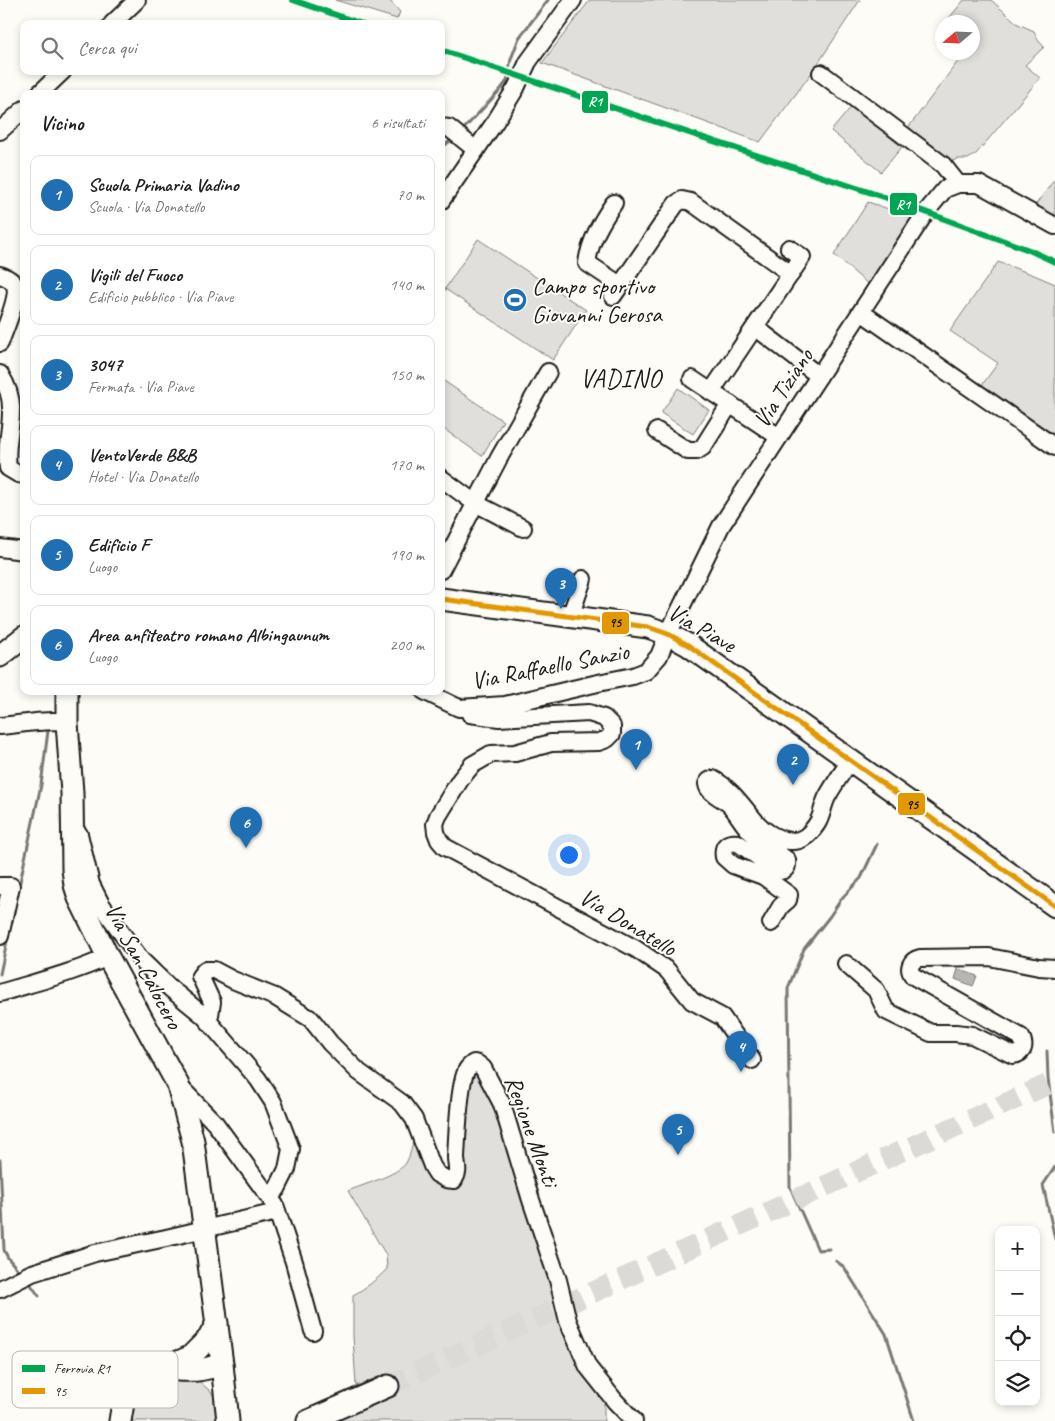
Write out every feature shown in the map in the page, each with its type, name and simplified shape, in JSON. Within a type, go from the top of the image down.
[{"type":"main road","name":"Via Piave","points":[[445,600],[648,627],[668,634],[688,645],[1055,906]]},
{"type":"main road","points":[[0,656],[20,640]]},
{"type":"main road","name":"Via San Calocero","points":[[67,695],[75,885],[79,898],[108,956],[178,1085],[193,1141],[228,1421]]},
{"type":"main road","points":[[192,1364],[217,1323]]},
{"type":"main road","points":[[178,1366],[192,1364],[200,1357],[222,1364]]},
{"type":"main road","points":[[192,1364],[225,1396]]},
{"type":"main road","points":[[308,1421],[388,1386]]},
{"type":"main road","points":[[120,1421],[122,1408]]},
{"type":"street","points":[[116,20],[137,0]]},
{"type":"street","points":[[445,194],[472,148],[495,122],[516,88],[528,62],[573,0]]},
{"type":"street","points":[[821,73],[944,165],[958,184],[979,184],[1055,226]]},
{"type":"street","points":[[43,90],[59,75]]},
{"type":"street","points":[[0,131],[20,113]]},
{"type":"street","points":[[445,128],[472,148]]},
{"type":"street","name":"Via Tiziano","points":[[668,634],[722,526],[926,212],[945,189],[958,184]]},
{"type":"street","points":[[614,203],[599,225],[587,263],[616,290],[676,204],[682,200],[691,202],[791,274]]},
{"type":"street","points":[[711,392],[802,257],[789,248]]},
{"type":"street","points":[[0,275],[11,280],[15,286],[16,296],[0,343]]},
{"type":"street","points":[[860,312],[1055,447]]},
{"type":"street","points":[[755,328],[819,376]]},
{"type":"street","points":[[445,562],[499,458],[548,372]]},
{"type":"street","points":[[0,374],[7,386],[12,410],[6,457],[8,468],[20,474]]},
{"type":"street","points":[[692,379],[779,438]]},
{"type":"street","points":[[657,432],[688,452],[697,452],[703,447],[730,404]]},
{"type":"street","points":[[445,481],[475,503],[523,528]]},
{"type":"street","points":[[0,548],[20,550]]},
{"type":"street","points":[[570,616],[583,579]]},
{"type":"street","name":"Via Raffaello Sanzio","points":[[432,695],[459,708],[504,705],[633,676],[646,671],[659,656],[668,634]]},
{"type":"street","name":"Via Donatello","points":[[459,708],[470,714],[499,718],[588,713],[604,718],[612,726],[612,734],[607,739],[599,742],[551,743],[515,753],[491,754],[472,765],[460,780],[438,816],[436,832],[439,840],[445,847],[636,949],[667,970],[692,1001],[722,1017],[752,1060]]},
{"type":"street","points":[[0,726],[67,722]]},
{"type":"street","points":[[771,922],[781,906],[788,900],[789,895],[763,876],[733,865],[724,857],[724,848],[731,842],[738,843],[778,872],[786,868],[787,860],[750,831],[731,806],[723,798],[710,791],[707,788],[707,784],[713,780],[718,782],[737,799],[766,832],[788,841],[795,841],[805,838],[817,823],[827,798],[850,761]]},
{"type":"street","points":[[72,828],[79,834],[90,884],[101,904],[122,934],[142,961],[171,989],[204,1016],[258,1079],[273,1102],[291,1149],[287,1168],[270,1196]]},
{"type":"street","points":[[0,936],[6,886]]},
{"type":"street","points":[[5,992],[55,977],[108,956]]},
{"type":"street","points":[[846,964],[876,990],[886,1011],[931,1033],[972,1035],[1013,1055],[1020,1053],[1024,1048],[1021,1037],[913,976],[910,970],[912,963],[920,958],[989,957],[1039,967],[1055,968]]},
{"type":"street","name":"Regione Monti","points":[[204,1016],[210,1015],[212,1002],[200,976],[205,970],[214,970],[274,997],[311,1019],[330,1043],[358,1072],[402,1103],[414,1118],[432,1166],[437,1174],[446,1179],[454,1180],[458,1173],[456,1159],[464,1077],[468,1068],[474,1063],[483,1068],[502,1104],[558,1280],[568,1321],[588,1367],[634,1421]]},
{"type":"street","points":[[178,1085],[215,1123],[275,1205],[294,1262],[313,1332]]},
{"type":"street","points":[[1,1286],[32,1273],[95,1253],[278,1212]]},
{"type":"shaded area","points":[[335,0],[389,0],[400,12],[397,19]]},
{"type":"shaded area","points":[[590,0],[860,0],[813,71],[760,142],[542,63]]},
{"type":"shaded area","points":[[964,0],[991,0],[1018,24],[1034,31],[1044,47],[1025,65],[1040,78],[976,154],[968,159],[958,159],[948,163],[905,132],[959,60],[980,60],[980,15],[952,15]]},
{"type":"shaded area","points":[[852,106],[902,147],[881,172],[831,131]]},
{"type":"shaded area","points":[[1055,179],[1055,218],[1033,208]]},
{"type":"shaded area","points":[[868,202],[915,218],[869,285],[834,255]]},
{"type":"shaded area","name":"Campo sportivo Giovanni Gerosa","points":[[478,239],[586,310],[553,360],[445,289]]},
{"type":"shaded area","points":[[998,262],[1055,284],[1055,440],[979,389],[998,363],[950,331]]},
{"type":"shaded area","points":[[445,382],[503,421],[482,456],[445,430]]},
{"type":"shaded area","points":[[678,388],[709,410],[693,434],[661,413]]},
{"type":"shaded area","points":[[958,969],[977,976],[973,986],[955,979]]},
{"type":"shaded area","points":[[473,1072],[482,1074],[515,1160],[545,1257],[563,1334],[604,1397],[604,1421],[334,1421],[385,1377],[356,1386],[353,1295],[371,1284],[387,1269],[386,1255],[348,1191],[396,1172],[409,1158],[413,1140],[454,1185],[467,1084]]},
{"type":"shaded area","points":[[178,1377],[195,1378],[209,1390],[216,1398],[221,1421],[128,1421],[131,1408],[178,1408]]},
{"type":"waterway","points":[[461,132],[507,81],[511,59],[519,38],[548,0]]},
{"type":"waterway","points":[[445,145],[454,138]]},
{"type":"waterway","points":[[18,891],[41,785],[48,731]]},
{"type":"waterway","points":[[830,1249],[818,1250],[790,1187],[788,988],[804,949],[842,898],[861,878],[877,844]]},
{"type":"waterway","points":[[0,974],[8,936]]},
{"type":"waterway","points":[[1047,1051],[1048,1078],[1055,1132]]},
{"type":"waterway","points":[[0,1160],[4,1250],[18,1270]]},
{"type":"waterway","points":[[1055,1167],[1043,1185],[1055,1239]]},
{"type":"waterway","points":[[836,1261],[844,1267],[886,1334],[914,1421]]},
{"type":"waterway","points":[[29,1282],[39,1296]]},
{"type":"tunnel","points":[[388,1386],[1055,1081]]},
{"type":"rail line","name":"R1","points":[[293,0],[350,20]]},
{"type":"rail line","name":"R1","points":[[445,51],[887,198],[1029,250],[1055,262]]},
{"type":"transit line","name":"95","points":[[445,600],[648,627],[668,634],[688,645],[1055,906]]},
{"type":"place","name":"Campo sportivo Giovanni Gerosa","points":[[515,300]]},
{"type":"place","name":"3047","points":[[561,609]]},
{"type":"place","name":"Scuola Primaria Vadino","points":[[636,770]]},
{"type":"place","name":"Vigili del Fuoco","points":[[793,785]]},
{"type":"place","name":"Area anfiteatro romano Albingaunum","points":[[246,848]]},
{"type":"place","name":"VentoVerde B&B","points":[[741,1072]]},
{"type":"place","name":"Edificio F","points":[[678,1155]]},
{"type":"district","name":"VADINO","points":[[621,379]]}]
